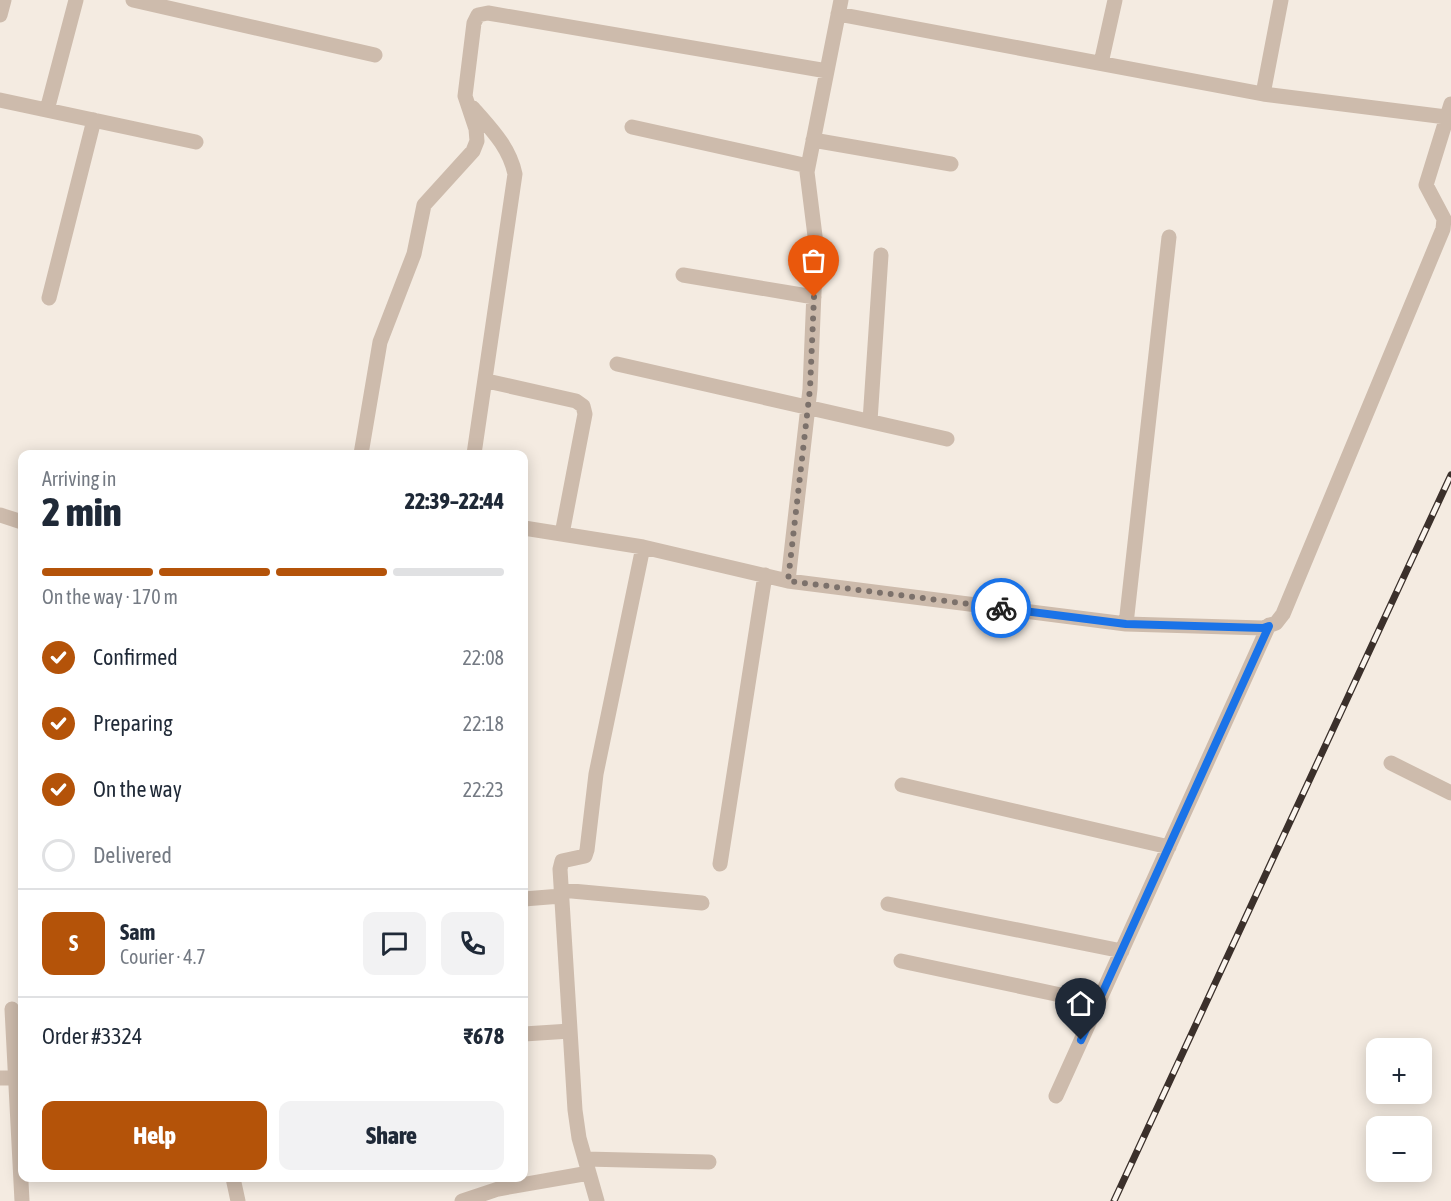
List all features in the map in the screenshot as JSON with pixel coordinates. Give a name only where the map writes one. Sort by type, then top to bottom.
[{"type":"street","points":[[0,15],[4,0]]},
{"type":"street","points":[[47,110],[76,0]]},
{"type":"street","points":[[133,0],[375,55]]},
{"type":"street","points":[[1101,63],[1115,0]]},
{"type":"street","points":[[1263,94],[1281,0]]},
{"type":"street","points":[[528,529],[643,547],[788,581],[1126,624],[1263,628],[1276,623],[1283,614],[1443,229],[1444,219],[1426,185],[1449,111],[1263,94],[1101,63],[840,7],[808,166],[807,181],[816,244],[814,297],[808,407],[788,581]]},
{"type":"street","points":[[362,450],[380,342],[414,254],[424,205],[473,151],[477,141],[467,101],[466,84],[474,23],[478,15],[488,13],[827,71]]},
{"type":"street","points":[[0,99],[196,142]]},
{"type":"street","points":[[467,101],[505,146],[514,174],[487,381],[475,450]]},
{"type":"street","points":[[49,298],[94,120]]},
{"type":"street","points":[[632,127],[808,166]]},
{"type":"street","points":[[813,140],[951,164]]},
{"type":"street","points":[[1126,624],[1169,237]]},
{"type":"street","points":[[870,421],[881,255]]},
{"type":"street","points":[[683,275],[814,297]]},
{"type":"street","points":[[617,364],[947,439]]},
{"type":"street","points":[[487,381],[576,401],[583,406],[585,414],[562,534]]},
{"type":"street","points":[[0,515],[18,521]]},
{"type":"street","points":[[597,1201],[575,1110],[560,869],[562,861],[585,856],[588,850],[596,774],[643,547]]},
{"type":"street","points":[[720,864],[765,575]]},
{"type":"street","points":[[1056,1096],[1269,626]]},
{"type":"street","points":[[1391,764],[1451,793]]},
{"type":"street","points":[[902,785],[1169,847]]},
{"type":"street","points":[[528,898],[561,893],[702,903]]},
{"type":"street","points":[[888,904],[1122,951]]},
{"type":"street","points":[[901,961],[1098,1003]]},
{"type":"street","points":[[12,1009],[8,1078],[18,1166]]},
{"type":"street","points":[[528,1034],[570,1031]]},
{"type":"street","points":[[528,1181],[587,1166],[709,1162]]},
{"type":"street","points":[[20,1182],[22,1201]]},
{"type":"street","points":[[234,1182],[238,1201]]},
{"type":"street","points":[[462,1201],[525,1182]]},
{"type":"railway","points":[[1114,1201],[1451,475]]},
{"type":"way so far","points":[[814,297],[810,389],[788,581],[1001,608]]},
{"type":"route","points":[[1001,608],[1126,624],[1263,628],[1269,626],[1081,1040]]}]
